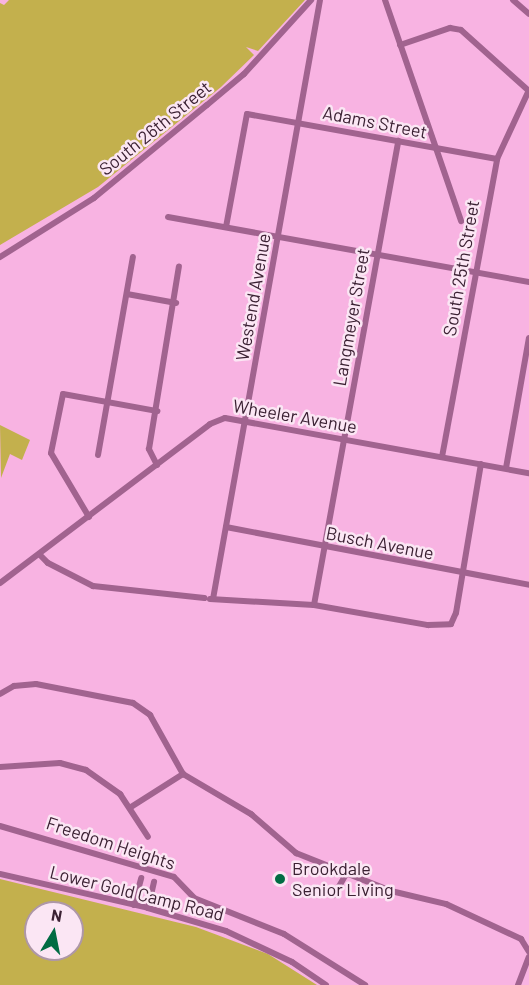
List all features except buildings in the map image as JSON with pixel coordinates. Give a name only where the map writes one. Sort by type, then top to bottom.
[{"type":"street","name":"South 26th Street","points":[[0,257],[94,198],[207,105],[244,74],[311,0]]},
{"type":"street","name":"Westend Avenue","points":[[209,599],[226,527],[246,421],[320,0]]},
{"type":"street","points":[[385,0],[461,221]]},
{"type":"street","points":[[513,0],[529,14]]},
{"type":"street","points":[[400,45],[456,29],[529,91]]},
{"type":"street","name":"South 25th Street","points":[[442,457],[496,159],[529,91]]},
{"type":"street","name":"Adams Street","points":[[226,227],[247,114],[496,159]]},
{"type":"street","name":"Langmeyer Street","points":[[314,605],[398,141]]},
{"type":"street","points":[[168,217],[529,282]]},
{"type":"street","points":[[98,455],[133,258]]},
{"type":"street","points":[[157,465],[149,449],[175,303],[179,266]]},
{"type":"street","points":[[127,294],[175,303]]},
{"type":"street","points":[[506,468],[529,338]]},
{"type":"street","points":[[89,517],[51,453],[63,394],[156,411]]},
{"type":"street","name":"Wheeler Avenue","points":[[0,583],[218,419],[246,421],[529,473]]},
{"type":"street","points":[[40,555],[48,563],[93,586],[209,599],[314,605],[428,625],[451,624],[456,613],[481,464]]},
{"type":"street","name":"Busch Avenue","points":[[226,527],[325,548],[529,585]]},
{"type":"street","points":[[0,694],[14,686],[36,684],[133,703],[150,715],[183,774],[251,814],[296,853],[391,891],[446,904],[521,939],[529,952]]},
{"type":"street","points":[[0,767],[44,763],[75,766],[97,776],[131,807],[148,837]]},
{"type":"street","points":[[131,807],[183,774]]},
{"type":"street","name":"Freedom Heights","points":[[0,826],[174,877],[195,898],[284,934],[364,985]]},
{"type":"street","name":"Lower Gold Camp Road","points":[[0,874],[148,908],[255,942],[326,985]]},
{"type":"street","points":[[334,895],[346,874]]},
{"type":"street","points":[[134,905],[140,881],[153,885],[148,908]]},
{"type":"street","points":[[518,985],[529,957]]},
{"type":"shaded area","points":[[9,0],[305,0],[258,51],[246,47],[254,55],[221,87],[98,187],[0,245],[0,3],[4,5]]},
{"type":"shaded area","points":[[0,425],[30,440],[22,460],[10,454],[1,478]]},
{"type":"shaded area","points":[[0,879],[196,927],[268,954],[317,985],[0,985]]},
{"type":"place","name":"Brookdale Senior Living","points":[[280,879]]}]
